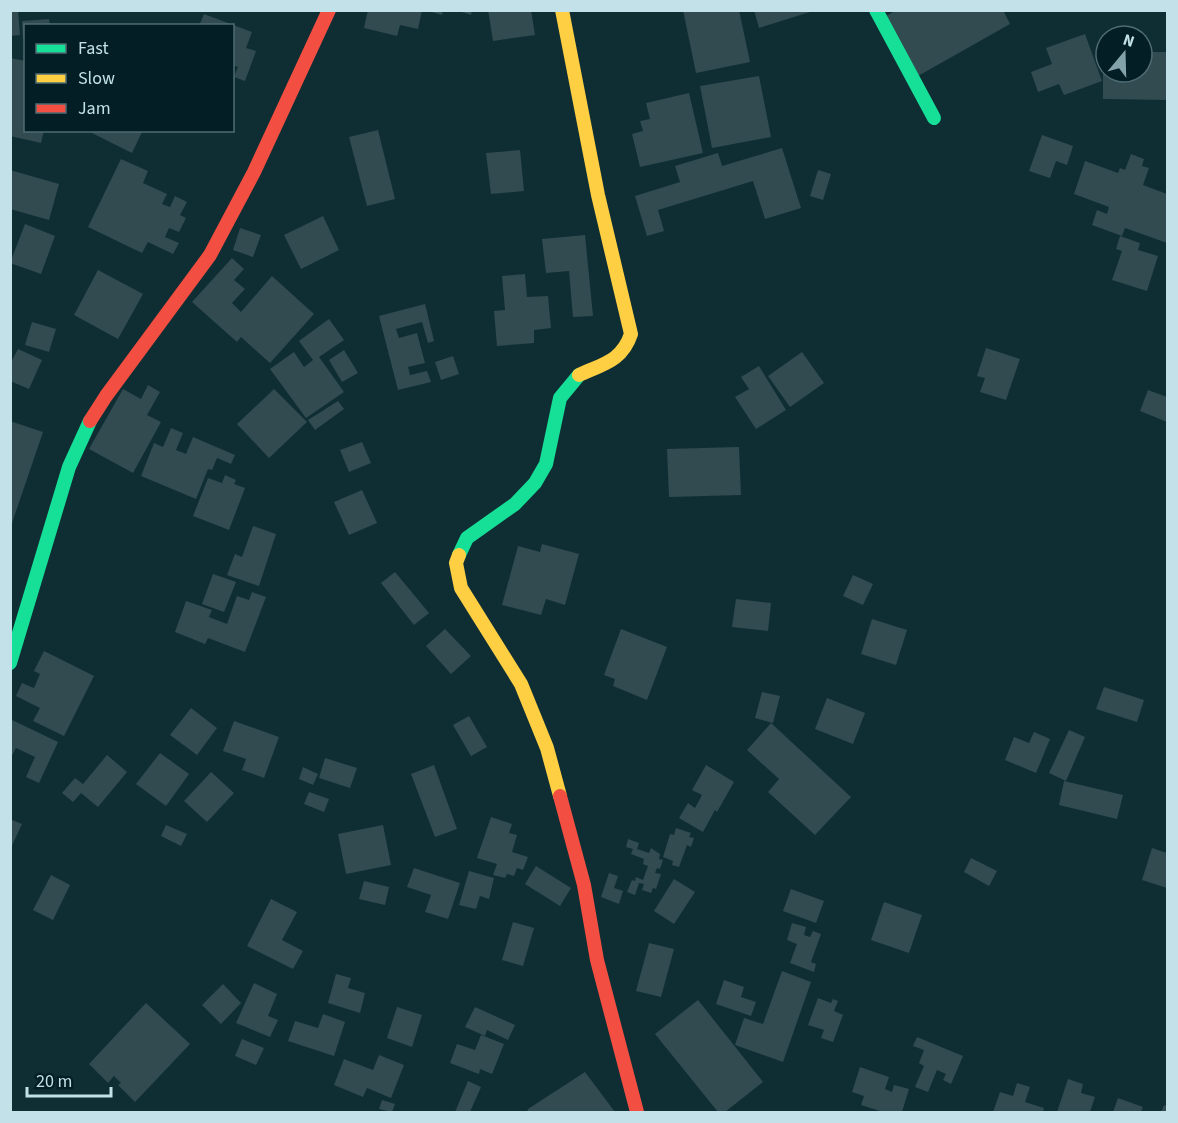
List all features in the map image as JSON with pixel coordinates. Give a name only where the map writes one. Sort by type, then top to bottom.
[{"type":"street","points":[[10,663],[69,467],[85,430],[106,396],[210,255],[254,172],[329,10]]},
{"type":"street","points":[[562,10],[598,195],[631,334],[627,346],[618,357],[576,377],[560,398],[546,464],[535,483],[515,504],[468,538],[456,563],[461,588],[521,684],[547,748],[584,885],[597,960],[637,1113]]},
{"type":"street","points":[[876,10],[934,118]]},
{"type":"building","points":[[10,10],[18,10],[20,35],[10,36]]},
{"type":"building","points":[[368,10],[422,10],[418,29],[400,25],[397,36],[364,28]]},
{"type":"building","points":[[425,10],[443,10],[442,15]]},
{"type":"building","points":[[456,10],[472,10],[471,15]]},
{"type":"building","points":[[488,10],[531,10],[535,35],[493,41]]},
{"type":"building","points":[[683,10],[739,10],[750,62],[696,73]]},
{"type":"building","points":[[754,10],[813,10],[813,11],[759,28]]},
{"type":"building","points":[[897,10],[1003,10],[1010,24],[918,76],[884,17]]},
{"type":"building","points":[[204,14],[231,24],[200,24]]},
{"type":"building","points":[[49,19],[50,24],[24,24],[23,38],[22,21]]},
{"type":"building","points":[[234,25],[252,32],[246,48],[256,51],[245,81],[234,77],[238,67],[234,66]]},
{"type":"building","points":[[1085,34],[1094,59],[1094,84],[1064,95],[1059,84],[1038,92],[1031,72],[1052,64],[1046,48]]},
{"type":"building","points":[[1154,52],[1167,52],[1167,100],[1103,99],[1103,84],[1154,84]]},
{"type":"building","points":[[10,58],[24,61],[24,132],[44,132],[41,143],[10,136]]},
{"type":"building","points":[[759,76],[771,137],[712,148],[700,86]]},
{"type":"building","points":[[689,93],[703,153],[640,167],[632,134],[643,131],[640,121],[650,119],[646,103]]},
{"type":"building","points":[[378,130],[395,199],[367,206],[349,137]]},
{"type":"building","points":[[90,132],[142,132],[132,153]]},
{"type":"building","points":[[1042,135],[1073,146],[1067,165],[1056,161],[1050,178],[1029,171]]},
{"type":"building","points":[[782,148],[801,208],[765,219],[753,181],[658,210],[664,231],[647,236],[635,196],[680,182],[675,166],[718,153],[722,166]]},
{"type":"building","points":[[520,150],[524,191],[491,194],[486,153]]},
{"type":"building","points":[[1131,154],[1144,159],[1142,166],[1149,168],[1143,185],[1167,194],[1167,243],[1125,228],[1122,236],[1092,225],[1097,210],[1107,214],[1109,207],[1074,194],[1085,161],[1118,173],[1120,168],[1125,170]]},
{"type":"building","points":[[121,159],[148,171],[143,183],[167,194],[162,204],[170,207],[175,196],[187,202],[180,215],[186,218],[179,232],[169,228],[165,237],[179,243],[173,254],[148,242],[142,253],[88,227]]},
{"type":"building","points":[[10,170],[59,184],[49,220],[10,209]]},
{"type":"building","points":[[818,170],[831,174],[823,200],[810,196]]},
{"type":"building","points":[[323,216],[339,250],[301,269],[284,235]]},
{"type":"building","points":[[25,224],[55,236],[41,274],[10,263]]},
{"type":"building","points":[[240,228],[261,235],[253,257],[233,250]]},
{"type":"building","points":[[585,235],[593,316],[573,317],[569,271],[546,273],[542,239]]},
{"type":"building","points":[[1120,236],[1140,243],[1138,250],[1158,256],[1147,291],[1112,280],[1122,251],[1116,249]]},
{"type":"building","points":[[232,258],[244,269],[234,280],[245,289],[232,303],[241,312],[272,276],[314,314],[270,363],[241,337],[237,342],[192,302]]},
{"type":"building","points":[[98,270],[143,294],[118,339],[74,315]]},
{"type":"building","points":[[525,274],[527,297],[548,296],[551,328],[534,330],[534,343],[497,346],[494,311],[505,310],[502,276]]},
{"type":"building","points":[[425,304],[434,341],[428,343],[422,322],[396,329],[399,338],[417,333],[425,363],[408,367],[410,375],[427,371],[431,382],[398,390],[379,316]]},
{"type":"building","points":[[329,319],[344,340],[319,357],[344,392],[306,418],[270,369],[294,352],[304,367],[313,360],[299,341]]},
{"type":"building","points":[[32,322],[56,329],[49,352],[25,345]]},
{"type":"building","points":[[986,348],[1020,359],[1006,400],[980,392],[985,378],[977,376]]},
{"type":"building","points":[[18,349],[42,360],[29,389],[10,381],[10,364]]},
{"type":"building","points":[[344,350],[358,373],[342,382],[329,360]]},
{"type":"building","points":[[802,352],[824,383],[790,407],[768,376]]},
{"type":"building","points":[[453,356],[459,374],[441,380],[435,362]]},
{"type":"building","points":[[759,366],[786,410],[756,429],[735,397],[749,389],[741,377]]},
{"type":"building","points":[[148,385],[160,392],[147,415],[161,422],[133,473],[89,449],[123,389],[141,399]]},
{"type":"building","points":[[274,389],[307,422],[269,458],[237,424]]},
{"type":"building","points":[[1148,390],[1167,397],[1167,422],[1140,411]]},
{"type":"building","points":[[338,401],[344,409],[315,430],[308,420]]},
{"type":"building","points":[[10,421],[43,432],[11,526],[10,526]]},
{"type":"building","points":[[171,428],[183,433],[176,450],[186,454],[193,437],[235,455],[231,464],[217,458],[212,470],[208,469],[196,499],[141,476],[154,443],[163,447]]},
{"type":"building","points":[[362,442],[371,463],[349,472],[340,450]]},
{"type":"building","points":[[739,447],[741,495],[669,497],[667,449]]},
{"type":"building","points":[[225,475],[236,480],[234,484],[245,488],[229,530],[193,516],[208,478],[222,483]]},
{"type":"building","points":[[362,490],[377,523],[349,535],[334,502]]},
{"type":"building","points":[[253,526],[276,534],[259,586],[227,575],[235,554],[242,557]]},
{"type":"building","points":[[542,544],[579,554],[565,605],[546,599],[541,615],[502,605],[518,546],[540,552]]},
{"type":"building","points":[[395,572],[429,613],[414,625],[381,583]]},
{"type":"building","points":[[213,574],[236,582],[224,612],[202,604]]},
{"type":"building","points":[[853,575],[873,584],[863,605],[843,596]]},
{"type":"building","points":[[252,592],[266,597],[245,652],[208,638],[205,644],[175,632],[186,601],[212,610],[209,617],[227,624],[237,596],[249,600]]},
{"type":"building","points":[[736,599],[771,603],[768,631],[732,627]]},
{"type":"building","points":[[872,619],[907,630],[896,665],[861,654]]},
{"type":"building","points":[[445,629],[471,656],[451,674],[426,646]]},
{"type":"building","points":[[621,629],[667,647],[647,700],[613,686],[615,679],[604,675]]},
{"type":"building","points":[[44,651],[94,676],[64,736],[33,721],[40,708],[16,696],[22,683],[34,688],[40,674],[34,671]]},
{"type":"building","points":[[1104,687],[1144,700],[1137,722],[1096,709]]},
{"type":"building","points":[[762,692],[780,696],[773,723],[755,718]]},
{"type":"building","points":[[827,698],[865,713],[853,744],[815,729]]},
{"type":"building","points":[[191,708],[217,728],[197,755],[170,735]]},
{"type":"building","points":[[469,716],[487,747],[471,756],[453,725]]},
{"type":"building","points":[[10,719],[58,742],[39,783],[26,777],[35,757],[16,748],[10,759]]},
{"type":"building","points":[[234,721],[279,737],[264,778],[242,770],[246,759],[223,751]]},
{"type":"building","points":[[771,723],[851,797],[815,835],[768,792],[779,779],[747,750]]},
{"type":"building","points":[[1069,730],[1085,737],[1066,781],[1049,773]]},
{"type":"building","points":[[1034,732],[1050,739],[1036,773],[1005,760],[1014,737],[1029,743]]},
{"type":"building","points":[[160,753],[189,774],[166,806],[136,784]]},
{"type":"building","points":[[107,755],[127,772],[98,807],[81,793],[73,802],[62,793],[75,778],[83,784]]},
{"type":"building","points":[[325,758],[357,768],[350,788],[319,778]]},
{"type":"building","points":[[434,765],[457,829],[435,837],[411,774]]},
{"type":"building","points":[[706,765],[734,782],[703,832],[679,818],[688,803],[695,808],[702,795],[692,790]]},
{"type":"building","points":[[303,767],[318,774],[313,785],[299,779]]},
{"type":"building","points":[[211,772],[234,793],[207,822],[184,801]]},
{"type":"building","points":[[1064,781],[1123,795],[1117,819],[1059,805]]},
{"type":"building","points":[[309,792],[329,799],[324,812],[304,804]]},
{"type":"building","points":[[491,817],[512,824],[509,833],[517,835],[512,852],[528,857],[523,870],[517,868],[514,876],[507,874],[505,878],[493,875],[497,864],[477,858]]},
{"type":"building","points":[[10,819],[22,824],[10,850]]},
{"type":"building","points":[[166,825],[187,834],[181,846],[161,836]]},
{"type":"building","points":[[383,825],[391,865],[346,874],[338,834]]},
{"type":"building","points":[[676,828],[691,833],[689,837],[694,838],[691,847],[687,845],[679,867],[672,865],[673,861],[663,857],[670,834],[674,835]]},
{"type":"building","points":[[628,839],[639,843],[637,849],[649,853],[651,848],[660,854],[659,859],[663,860],[660,869],[657,868],[655,873],[661,874],[656,889],[653,888],[651,893],[642,890],[644,884],[639,883],[635,895],[627,892],[632,880],[635,881],[636,877],[643,880],[648,866],[643,864],[644,859],[631,854],[633,849],[626,847]]},
{"type":"building","points":[[1152,848],[1167,853],[1167,888],[1142,880]]},
{"type":"building","points":[[971,858],[997,871],[989,886],[964,872]]},
{"type":"building","points":[[536,866],[571,888],[560,906],[525,884]]},
{"type":"building","points":[[414,868],[460,883],[448,919],[425,912],[431,895],[407,887]]},
{"type":"building","points":[[469,871],[494,878],[489,899],[480,896],[476,909],[459,905]]},
{"type":"building","points":[[609,873],[618,876],[614,888],[623,891],[619,904],[601,897]]},
{"type":"building","points":[[51,875],[70,885],[53,920],[33,910]]},
{"type":"building","points":[[674,879],[695,892],[674,924],[654,911]]},
{"type":"building","points":[[364,881],[389,887],[385,905],[359,899]]},
{"type":"building","points":[[791,889],[824,901],[816,923],[783,911]]},
{"type":"building","points":[[271,899],[297,912],[282,940],[303,951],[293,969],[247,946]]},
{"type":"building","points":[[884,902],[922,915],[909,953],[871,940]]},
{"type":"building","points":[[513,922],[534,928],[523,966],[502,960]]},
{"type":"building","points":[[792,923],[806,927],[804,935],[810,937],[813,931],[821,934],[811,962],[816,964],[814,972],[790,963],[797,944],[787,940]]},
{"type":"building","points":[[649,943],[674,949],[661,997],[636,991]]},
{"type":"building","points":[[782,971],[811,982],[783,1062],[735,1045],[744,1018],[763,1024]]},
{"type":"building","points":[[336,974],[351,978],[348,988],[365,993],[360,1013],[328,1003]]},
{"type":"building","points":[[724,980],[744,987],[741,997],[756,1002],[751,1016],[716,1004]]},
{"type":"building","points":[[254,983],[277,994],[268,1016],[278,1020],[270,1037],[236,1023]]},
{"type":"building","points":[[223,984],[241,1003],[221,1024],[202,1005]]},
{"type":"building","points":[[818,998],[831,1003],[833,999],[838,1001],[834,1011],[843,1015],[833,1042],[821,1038],[824,1030],[808,1025]]},
{"type":"building","points":[[698,1000],[763,1082],[725,1112],[718,1112],[655,1034]]},
{"type":"building","points":[[146,1003],[190,1044],[135,1102],[118,1085],[121,1083],[114,1076],[108,1083],[89,1064]]},
{"type":"building","points":[[397,1007],[422,1015],[412,1047],[387,1038]]},
{"type":"building","points":[[475,1007],[515,1025],[508,1040],[487,1030],[485,1036],[465,1027]]},
{"type":"building","points":[[323,1014],[345,1022],[334,1056],[288,1041],[295,1021],[318,1028]]},
{"type":"building","points":[[481,1035],[504,1044],[492,1074],[480,1069],[479,1074],[450,1063],[457,1044],[475,1050]]},
{"type":"building","points":[[917,1037],[963,1056],[951,1084],[943,1080],[946,1074],[937,1070],[928,1092],[915,1087],[924,1066],[919,1063],[924,1050],[913,1046]]},
{"type":"building","points":[[242,1039],[264,1048],[256,1065],[235,1056]]},
{"type":"building","points":[[379,1055],[404,1065],[391,1098],[367,1088],[363,1097],[334,1085],[344,1059],[373,1070]]},
{"type":"building","points":[[860,1067],[889,1077],[885,1089],[892,1092],[894,1085],[909,1089],[902,1112],[883,1112],[861,1105],[864,1096],[852,1092]]},
{"type":"building","points":[[585,1072],[615,1112],[527,1112],[528,1109]]},
{"type":"building","points":[[1068,1079],[1083,1084],[1081,1093],[1095,1097],[1090,1112],[1057,1112]]},
{"type":"building","points":[[468,1081],[481,1087],[470,1112],[455,1112]]},
{"type":"building","points":[[1017,1083],[1030,1087],[1025,1102],[1044,1108],[1043,1112],[993,1112],[1000,1092],[1013,1096]]},
{"type":"building","points":[[1118,1098],[1143,1107],[1141,1112],[1113,1112]]},
{"type":"building","points":[[382,1100],[395,1104],[392,1112],[379,1109]]},
{"type":"building","points":[[1164,1105],[1167,1106],[1167,1112],[1161,1112]]},
{"type":"traffic: fast","points":[[876,10],[934,118]]},
{"type":"traffic: fast","points":[[459,555],[467,538],[515,504],[535,483],[546,464],[560,398],[579,375]]},
{"type":"traffic: fast","points":[[10,663],[69,467],[90,421]]},
{"type":"traffic: slow","points":[[562,10],[598,195],[631,334],[617,356],[579,375]]},
{"type":"traffic: slow","points":[[459,555],[456,563],[461,588],[521,684],[547,748],[560,796]]},
{"type":"traffic: jam","points":[[90,421],[210,255],[254,172],[329,10]]},
{"type":"traffic: jam","points":[[560,796],[584,885],[597,960],[637,1112]]}]
